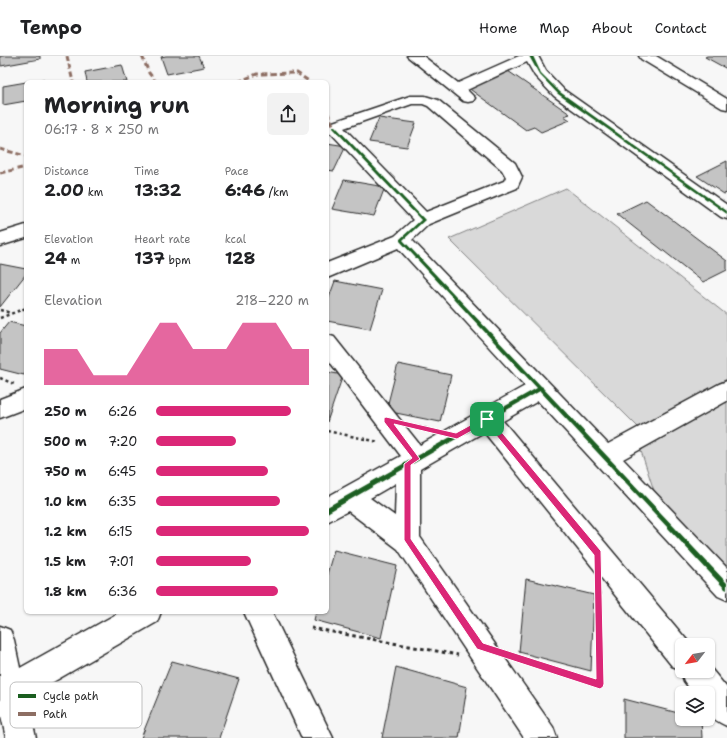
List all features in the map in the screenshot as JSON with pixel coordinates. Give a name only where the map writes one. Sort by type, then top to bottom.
[{"type":"street","points":[[414,56],[443,80],[458,89],[468,99]]},
{"type":"street","points":[[458,89],[531,56],[540,73],[559,93],[727,213]]},
{"type":"street","points":[[646,56],[727,105]]},
{"type":"street","points":[[329,270],[401,240],[423,220],[511,184],[514,177],[509,167],[433,103],[425,100],[410,100],[331,128],[423,220]]},
{"type":"street","points":[[0,240],[24,232]]},
{"type":"street","points":[[401,240],[727,587]]},
{"type":"street","points":[[329,346],[386,420],[411,457],[407,540]]},
{"type":"street","points":[[329,509],[411,457],[457,436],[540,388]]},
{"type":"street","points":[[606,458],[727,390]]},
{"type":"street","points":[[0,409],[24,399]]},
{"type":"street","points":[[487,419],[675,648]]},
{"type":"street","points":[[349,497],[407,540],[542,738]]},
{"type":"street","points":[[24,682],[143,614]]},
{"type":"street","points":[[259,614],[318,738]]},
{"type":"street","points":[[0,640],[5,693],[10,707]]},
{"type":"street","points":[[700,678],[727,711]]},
{"type":"street","points":[[17,728],[21,738]]},
{"type":"path","points":[[0,318],[24,309]]},
{"type":"path","points":[[0,310],[12,313]]},
{"type":"path","points":[[386,420],[457,436]]},
{"type":"path","points":[[329,432],[411,457]]},
{"type":"path","points":[[311,628],[485,654],[600,684],[598,554]]},
{"type":"shaded area","points":[[566,188],[727,315],[727,379],[638,427],[449,239]]},
{"type":"shaded area","points":[[727,394],[727,589],[657,500],[641,451],[647,445],[694,420],[687,415]]},
{"type":"building","points":[[0,56],[40,56],[40,59],[1,66]]},
{"type":"building","points":[[199,56],[204,67],[167,74],[161,57]]},
{"type":"building","points":[[727,56],[727,69],[705,57]]},
{"type":"building","points":[[122,65],[126,80],[87,80],[85,72]]},
{"type":"building","points":[[508,71],[570,114],[564,116],[570,120],[541,132],[534,127],[526,130],[467,87]]},
{"type":"building","points":[[24,82],[24,101],[3,105],[3,86]]},
{"type":"building","points":[[379,118],[416,123],[407,147],[369,142]]},
{"type":"building","points":[[329,143],[346,146],[334,171],[329,170]]},
{"type":"building","points":[[727,161],[727,193],[724,194],[697,176]]},
{"type":"building","points":[[344,180],[385,187],[374,216],[332,209]]},
{"type":"building","points":[[646,200],[727,261],[727,270],[703,282],[617,214]]},
{"type":"building","points":[[0,264],[24,269],[24,277],[0,307]]},
{"type":"building","points":[[335,281],[382,290],[370,329],[329,321],[329,298]]},
{"type":"building","points":[[9,322],[24,326],[24,375],[0,369],[0,333]]},
{"type":"building","points":[[398,364],[451,375],[440,422],[386,411]]},
{"type":"building","points":[[329,372],[343,375],[329,416]]},
{"type":"building","points":[[334,550],[397,566],[381,638],[314,620],[316,614],[329,614],[329,567]]},
{"type":"building","points":[[526,579],[594,595],[591,671],[519,652]]},
{"type":"building","points":[[172,661],[239,679],[219,738],[141,738]]},
{"type":"building","points":[[396,667],[467,687],[459,738],[382,738]]},
{"type":"building","points":[[624,699],[675,712],[675,726],[701,726],[702,738],[624,738]]},
{"type":"marked path","points":[[67,56],[73,80]]},
{"type":"marked path","points":[[142,56],[149,73],[154,80]]},
{"type":"marked path","points":[[243,80],[257,74],[297,73],[307,80]]},
{"type":"marked path","points":[[329,116],[334,127]]},
{"type":"marked path","points":[[0,149],[24,155]]},
{"type":"marked path","points":[[0,173],[24,167]]},
{"type":"cycle path","points":[[531,56],[540,73],[559,93],[727,213]]},
{"type":"cycle path","points":[[334,127],[423,220],[401,240],[727,587]]},
{"type":"cycle path","points":[[329,509],[541,388]]},
{"type":"route","points":[[487,419],[598,554],[600,684],[480,646],[407,540],[408,464],[417,459],[386,420],[457,436],[487,419]]}]
